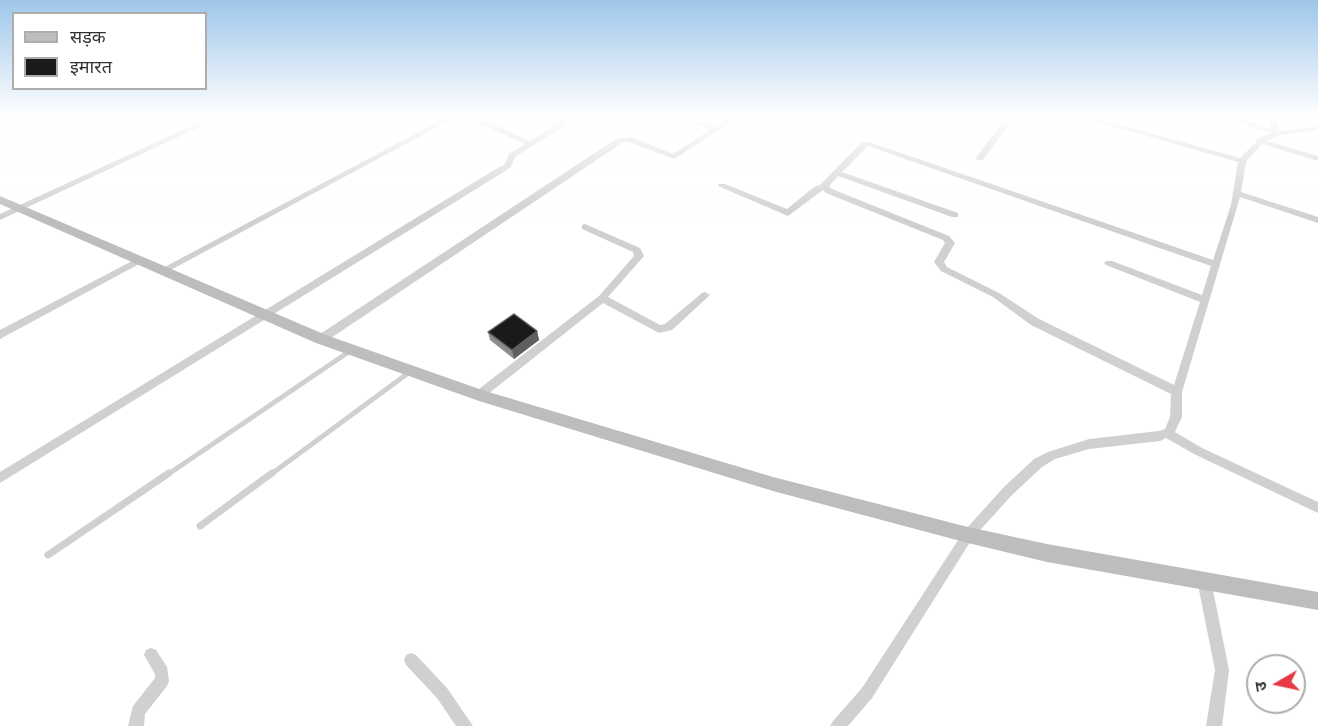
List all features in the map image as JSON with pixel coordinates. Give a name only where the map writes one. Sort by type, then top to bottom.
[{"type":"main road","points":[[0,200],[321,339],[479,395],[773,484],[968,535],[1047,553],[1318,602]]},
{"type":"street","points":[[0,217],[142,151]]},
{"type":"street","points":[[164,270],[388,151]]},
{"type":"street","points":[[0,478],[499,171],[508,165],[512,156],[519,151]]},
{"type":"street","points":[[321,339],[604,151]]},
{"type":"street","points":[[658,151],[674,157],[683,151]]},
{"type":"street","points":[[722,186],[792,213],[817,189],[824,187],[859,151]]},
{"type":"street","points":[[889,151],[1215,264]]},
{"type":"street","points":[[980,158],[985,151]]},
{"type":"street","points":[[1206,151],[1242,161]]},
{"type":"street","points":[[1167,433],[1176,417],[1177,392],[1215,264],[1224,244],[1237,193],[1242,161],[1250,151]]},
{"type":"street","points":[[1291,151],[1318,159]]},
{"type":"street","points":[[838,173],[955,215]]},
{"type":"street","points":[[824,187],[946,238],[950,243],[939,262],[944,268],[996,295],[1035,322],[1177,392]]},
{"type":"street","points":[[1237,193],[1318,220]]},
{"type":"street","points":[[479,395],[603,298],[640,253],[585,227]]},
{"type":"street","points":[[0,335],[138,261]]},
{"type":"street","points":[[1109,263],[1205,300]]},
{"type":"street","points":[[603,298],[658,329],[668,327],[705,295]]},
{"type":"street","points":[[838,726],[867,693],[968,535],[1008,491],[1038,463],[1052,455],[1089,444],[1167,433],[1198,451],[1318,508]]},
{"type":"street","points":[[1204,580],[1222,670],[1214,726]]},
{"type":"street","points":[[136,726],[138,711],[162,681],[162,672],[151,655]]},
{"type":"street","points":[[411,660],[442,693],[465,726]]},
{"type":"lane","points":[[48,555],[351,351]]},
{"type":"lane","points":[[200,526],[411,371]]},
{"type":"building","points":[[514,314],[537,331],[512,350],[488,332]]}]
